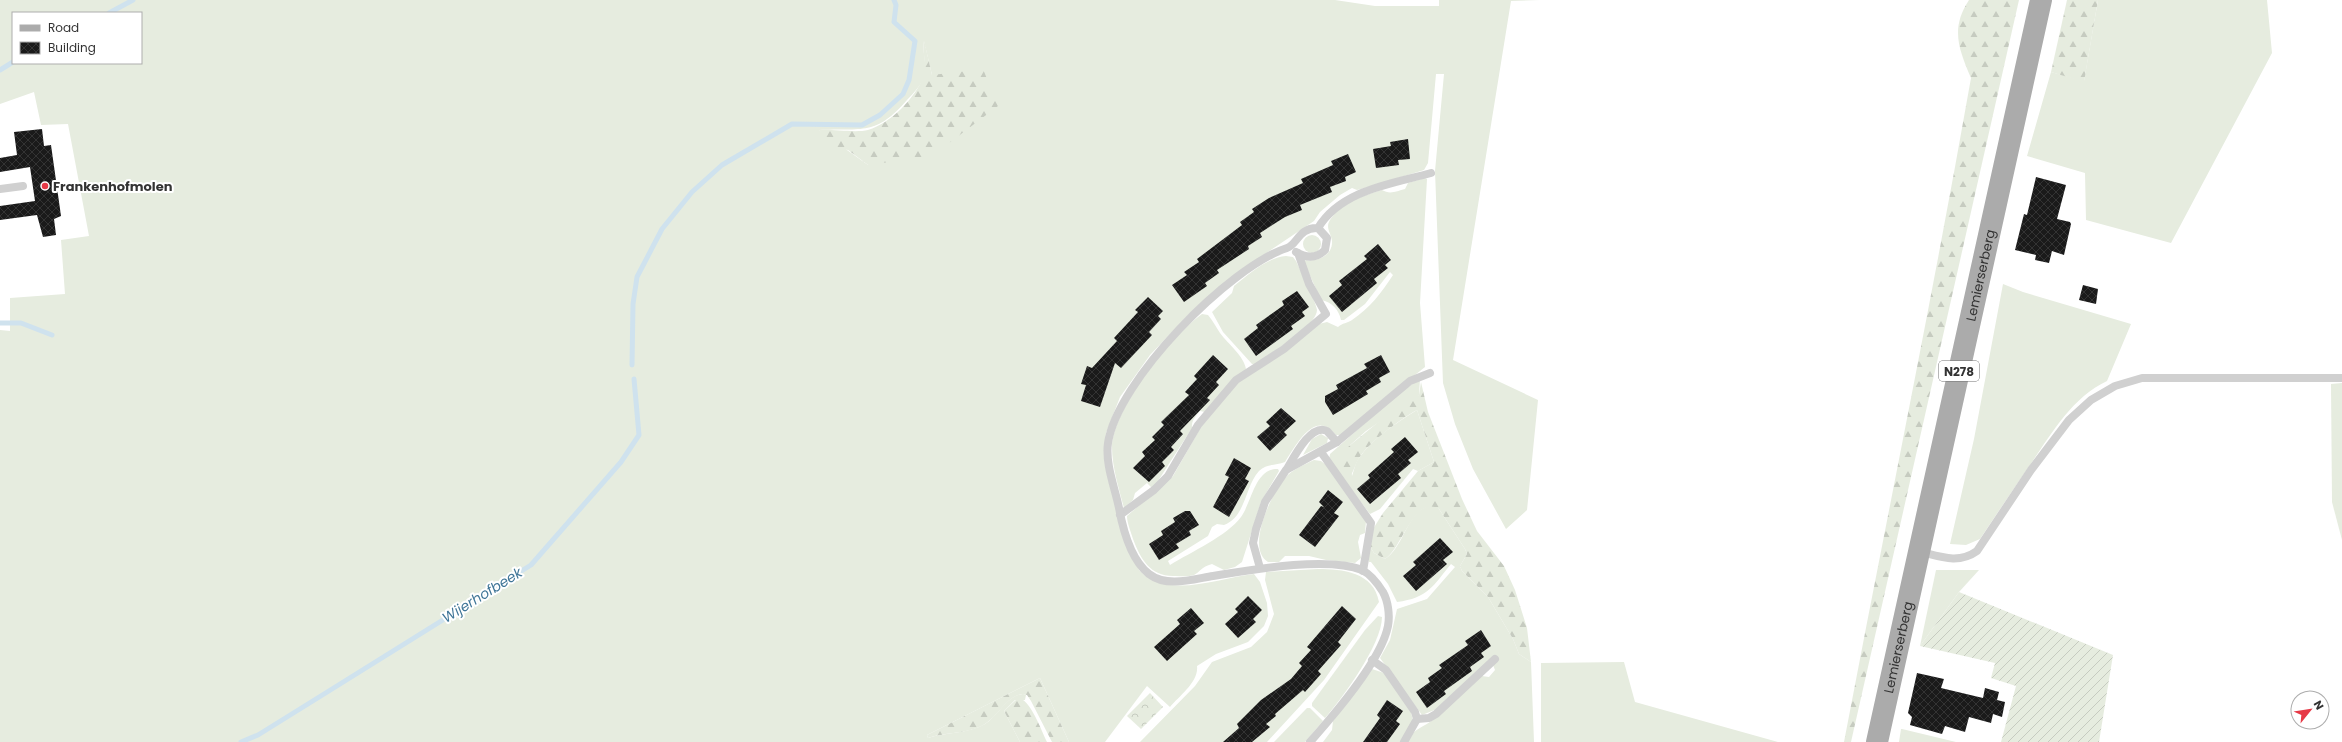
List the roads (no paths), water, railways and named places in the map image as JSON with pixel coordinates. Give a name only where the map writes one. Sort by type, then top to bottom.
[{"type":"main road","name":"Lemierserberg","points":[[1877,742],[2041,0]]},
{"type":"lane","points":[[1318,228],[1327,214],[1352,196],[1431,173]]},
{"type":"lane","points":[[0,189],[23,186]]},
{"type":"lane","points":[[1290,248],[1309,257],[1318,256],[1325,250],[1327,238],[1318,228],[1312,228],[1302,234],[1290,248],[1277,251],[1241,274],[1188,320],[1144,370],[1127,395],[1117,414],[1108,444],[1108,457],[1120,515],[1137,561],[1151,576],[1159,579],[1182,581],[1260,568],[1318,565],[1347,566],[1362,571],[1370,576],[1383,592],[1389,612],[1389,625],[1385,635],[1372,660],[1310,742]]},
{"type":"lane","points":[[1120,515],[1154,490],[1168,476],[1198,424],[1236,380],[1284,349],[1326,314],[1309,284],[1298,253]]},
{"type":"lane","points":[[1286,470],[1337,442],[1410,381],[1430,373]]},
{"type":"lane","points":[[1918,551],[1954,559],[1968,556],[1977,551],[2055,435],[2091,400],[2115,386],[2142,378],[2342,378]]},
{"type":"lane","points":[[1260,568],[1256,560],[1253,543],[1265,502],[1308,436],[1317,430],[1327,431],[1337,442]]},
{"type":"lane","points":[[1321,452],[1371,523],[1362,571]]},
{"type":"lane","points":[[1417,719],[1429,718],[1436,714],[1495,659]]},
{"type":"lane","points":[[1372,660],[1386,670],[1411,706],[1417,719]]},
{"type":"lane","points":[[1404,742],[1417,719]]},
{"type":"waterway","points":[[111,12],[133,0]]},
{"type":"waterway","name":"Wijerhofbeek","points":[[632,365],[633,304],[637,277],[662,229],[692,192],[722,165],[792,124],[862,125],[880,115],[903,94],[909,80],[915,41],[894,22],[896,5],[894,0]]},
{"type":"waterway","points":[[0,70],[12,63]]},
{"type":"waterway","points":[[0,323],[21,323],[52,335]]},
{"type":"waterway","name":"Wijerhofbeek","points":[[241,742],[258,735],[531,565],[621,462],[639,435],[634,379]]},
{"type":"place","name":"Frankenhofmolen","points":[[45,186]]}]
